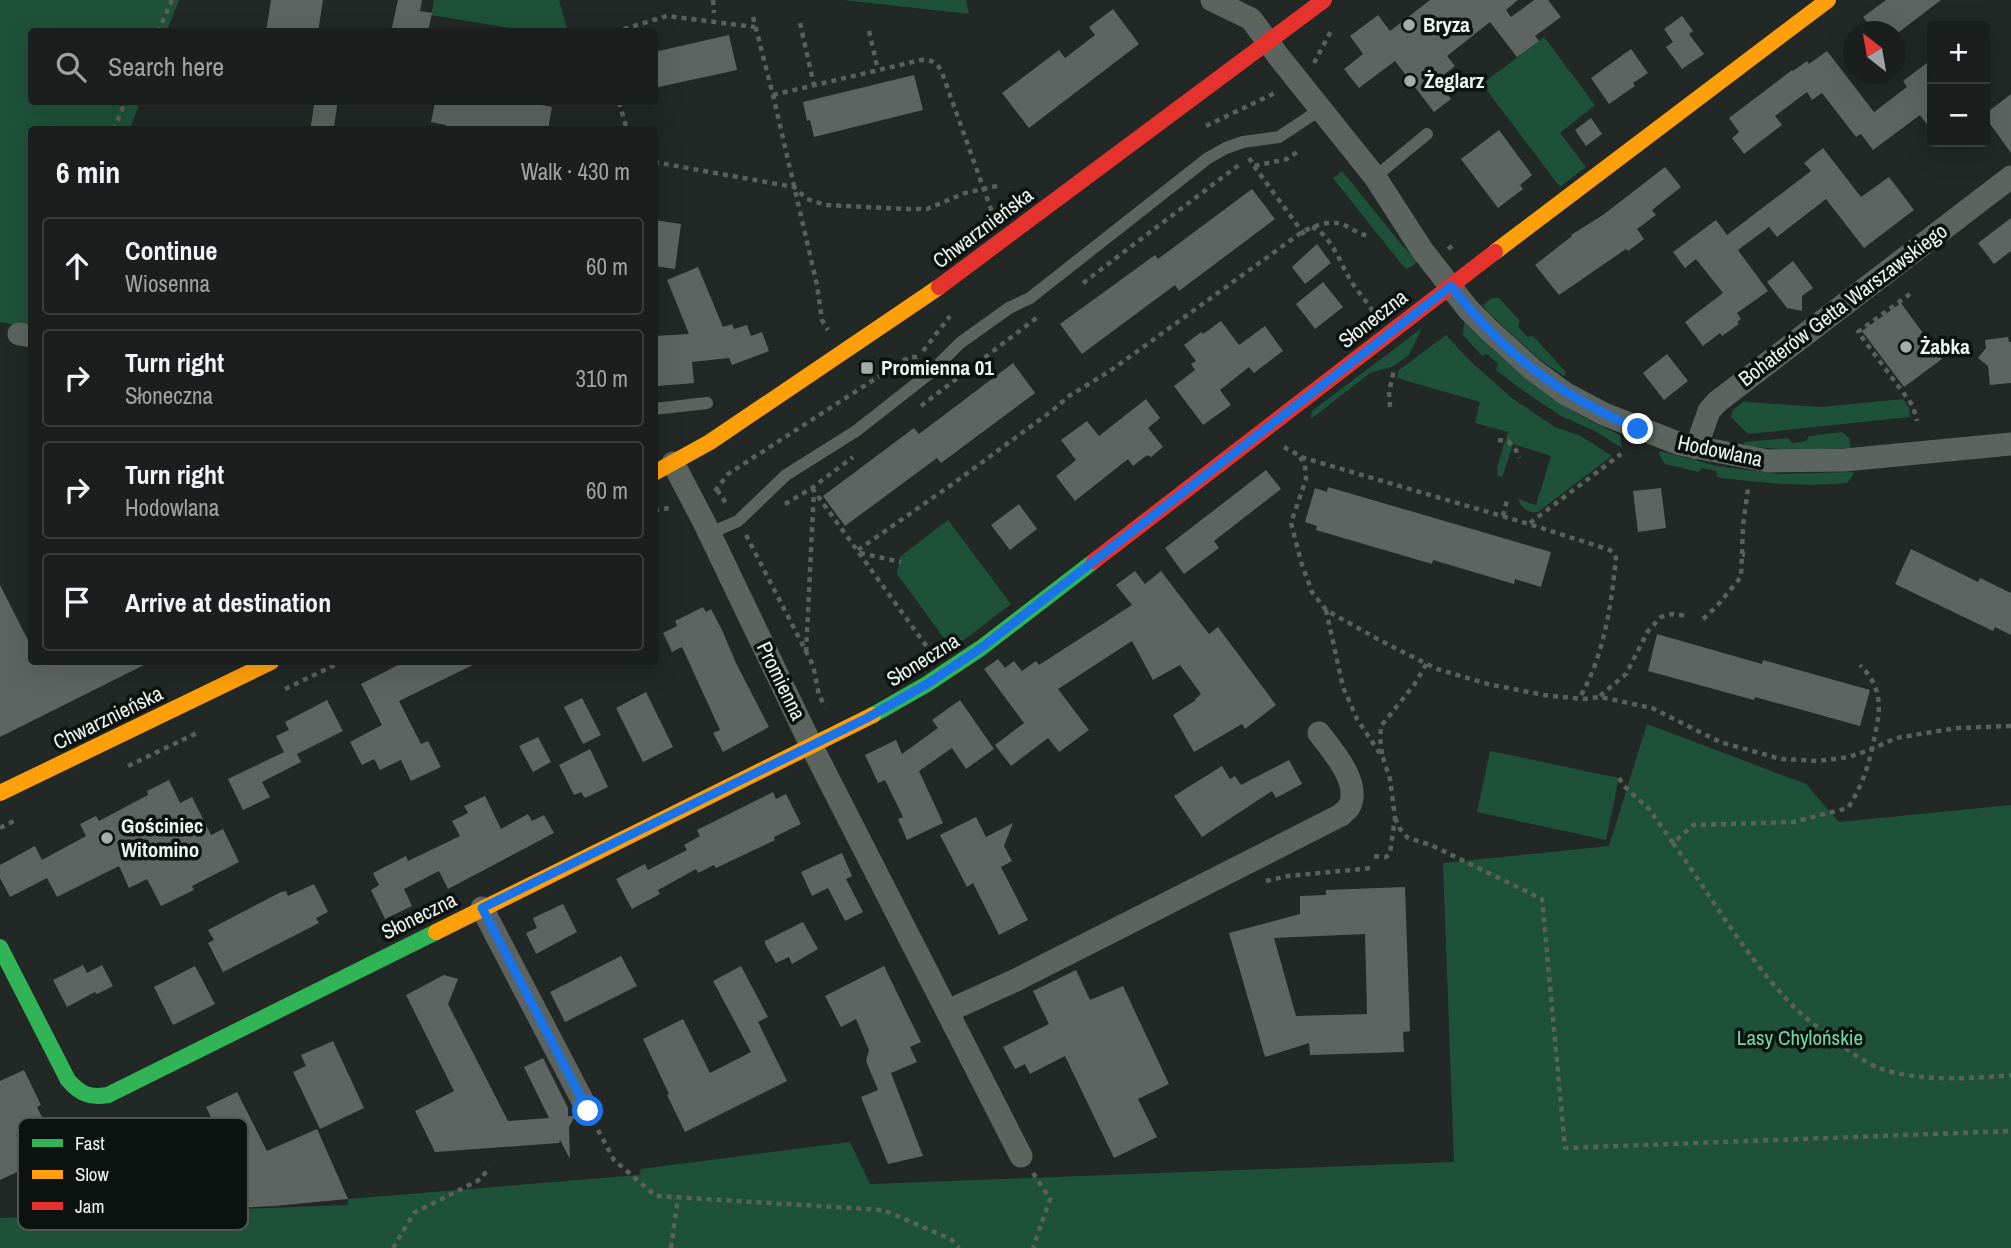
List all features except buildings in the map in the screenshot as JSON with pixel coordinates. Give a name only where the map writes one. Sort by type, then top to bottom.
[{"type":"street","name":"Hodowlana","points":[[1212,0],[1251,19],[1375,177],[1422,250],[1468,309],[1506,347],[1566,394],[1638,429],[1696,448],[1768,461],[1860,459],[2011,444]]},
{"type":"street","name":"Chwarznieńska","points":[[659,470],[720,435],[931,293],[1324,0]]},
{"type":"street","name":"Słoneczna","points":[[0,947],[68,1080],[77,1091],[87,1097],[108,1095],[867,718],[945,672],[997,636],[1387,334],[1828,0]]},
{"type":"street","points":[[323,126],[326,105]]},
{"type":"street","name":"Bohaterów Getta Warszawskiego","points":[[1696,448],[1709,411],[1717,402],[2011,177]]},
{"type":"street","name":"Promienna","points":[[659,470],[695,502],[811,745],[1021,1156]]},
{"type":"street","name":"Chwarznieńska","points":[[0,793],[265,665]]},
{"type":"street","points":[[947,1011],[1016,980],[1341,815],[1349,807],[1351,785],[1346,770],[1319,733]]},
{"type":"street","points":[[482,908],[588,1111]]},
{"type":"lane","points":[[710,533],[738,521],[786,475],[856,431],[930,373],[960,343],[1009,308],[1030,298],[1208,158],[1243,142],[1279,137],[1321,110]]},
{"type":"lane","points":[[1375,177],[1427,134]]},
{"type":"lane","points":[[658,409],[707,403]]},
{"type":"path","points":[[160,28],[172,0]]},
{"type":"path","points":[[713,0],[714,13]]},
{"type":"path","points":[[627,28],[667,16],[755,27]]},
{"type":"path","points":[[753,17],[817,285],[822,320],[828,331]]},
{"type":"path","points":[[800,23],[814,85]]},
{"type":"path","points":[[1314,63],[1335,23]]},
{"type":"path","points":[[869,32],[878,70]]},
{"type":"path","points":[[773,94],[921,60],[932,60],[941,70],[994,216]]},
{"type":"path","points":[[116,126],[124,105]]},
{"type":"path","points":[[620,105],[626,126]]},
{"type":"path","points":[[1254,166],[1287,159],[1300,150]]},
{"type":"path","points":[[1078,286],[1249,157],[1304,234]]},
{"type":"path","points":[[658,163],[794,187],[807,198],[826,205],[927,209],[965,193],[997,186]]},
{"type":"path","points":[[859,552],[1069,396],[1110,370],[1311,227],[1337,223],[1360,235],[1370,236]]},
{"type":"path","points":[[1311,227],[1320,231],[1339,257],[1348,277],[1387,334]]},
{"type":"path","points":[[1910,294],[1858,332],[1913,406],[1917,421]]},
{"type":"path","points":[[915,411],[1045,311]]},
{"type":"path","points":[[658,510],[695,502],[717,490],[728,474],[824,410],[909,357],[919,357]]},
{"type":"path","points":[[1390,407],[1389,392],[1394,370]]},
{"type":"path","points":[[1498,440],[1508,441],[1519,458]]},
{"type":"path","points":[[1283,445],[1300,457],[1610,550],[1615,555],[1609,617],[1591,676],[1580,699]]},
{"type":"path","points":[[806,653],[812,488],[858,453]]},
{"type":"path","points":[[1529,524],[1621,454]]},
{"type":"path","points":[[1300,457],[1305,465],[1306,479],[1291,523],[1312,592],[1326,610],[1437,669],[1488,684],[1544,695],[1580,699],[1600,697],[1652,708],[1720,742],[1781,759],[1818,761],[1849,757],[1896,738],[1957,728],[2011,726]]},
{"type":"path","points":[[1703,619],[1741,577],[1743,525],[1748,489]]},
{"type":"path","points":[[814,490],[945,672]]},
{"type":"path","points":[[1503,516],[1507,500]]},
{"type":"path","points":[[743,528],[813,664],[819,695],[838,732]]},
{"type":"path","points":[[859,552],[901,562]]},
{"type":"path","points":[[1326,610],[1343,687],[1357,719],[1383,758]]},
{"type":"path","points":[[1600,697],[1626,674],[1648,631],[1661,617],[1672,614],[1689,616]]},
{"type":"path","points":[[1371,856],[1386,857],[1390,853],[1395,818],[1390,779],[1383,758],[1381,726],[1414,685],[1427,663]]},
{"type":"path","points":[[1673,843],[1693,825],[1793,822],[1848,808],[1867,769],[1879,715],[1879,694],[1873,681],[1860,665]]},
{"type":"path","points":[[1619,778],[1649,809],[1762,969],[1797,1010],[1843,1047],[1879,1068],[1915,1076],[1954,1079],[2011,1074]]},
{"type":"path","points":[[1395,818],[1408,838],[1431,845],[1542,899],[1565,1148],[2011,1131]]},
{"type":"path","points":[[1258,883],[1287,876],[1373,867]]},
{"type":"path","points":[[588,1111],[614,1160],[656,1196],[883,1210],[951,1239],[959,1248]]},
{"type":"path","points":[[1021,1156],[1050,1199],[1034,1248]]},
{"type":"path","points":[[393,1248],[414,1213],[481,1180],[489,1167]]},
{"type":"path","points":[[671,1248],[678,1198]]},
{"type":"green space","points":[[0,0],[179,0],[168,28],[28,28],[28,105],[139,105],[131,126],[28,126],[28,327],[0,322]]},
{"type":"green space","points":[[434,0],[559,0],[567,28],[511,28],[431,15]]},
{"type":"green space","points":[[843,0],[966,0],[969,14]]},
{"type":"green space","points":[[1544,37],[1595,105],[1560,133],[1586,167],[1560,187],[1482,84]]},
{"type":"green space","points":[[1342,171],[1418,262],[1407,269],[1403,266],[1333,178]]},
{"type":"green space","points":[[1492,298],[1499,298],[1520,321],[1518,326],[1527,337],[1533,336],[1566,372],[1564,376],[1539,359],[1487,311],[1483,305]]},
{"type":"green space","points":[[1464,322],[1546,393],[1576,413],[1620,435],[1622,448],[1593,430],[1561,416],[1496,370],[1498,364],[1487,354],[1482,356],[1463,335]]},
{"type":"green space","points":[[1422,328],[1409,355],[1394,366],[1370,373],[1311,419],[1312,411]]},
{"type":"green space","points":[[1446,335],[1470,361],[1512,398],[1555,427],[1581,436],[1612,456],[1538,512],[1526,510],[1518,499],[1536,505],[1551,456],[1513,444],[1503,475],[1498,476],[1497,468],[1508,432],[1475,423],[1480,402],[1397,378],[1398,371]]},
{"type":"green space","points":[[1903,399],[1909,408],[1910,417],[1748,434],[1731,417],[1733,410],[1744,401],[1821,407]]},
{"type":"green space","points":[[1842,432],[1850,439],[1850,448],[1791,450],[1745,446],[1744,442],[1788,438],[1792,443],[1806,441],[1809,436]]},
{"type":"green space","points":[[1660,451],[1717,466],[1778,474],[1853,472],[1853,475],[1847,483],[1815,485],[1722,478],[1717,477],[1716,471],[1702,468],[1698,472],[1665,464]]},
{"type":"green space","points":[[948,520],[1011,604],[952,649],[897,574],[901,556]]},
{"type":"green space","name":"Lasy Chylońskie","points":[[1647,724],[1806,784],[1839,822],[2011,805],[2011,1248],[0,1248],[0,1218],[18,1217],[18,1230],[248,1230],[248,1209],[348,1205],[348,1199],[639,1175],[641,1169],[850,1142],[870,1184],[1454,1162],[1443,863],[1609,846]]},
{"type":"green space","points":[[1490,751],[1619,778],[1606,840],[1477,812]]},
{"type":"traffic: fast","points":[[873,715],[927,684],[981,648],[1094,561]]},
{"type":"traffic: fast","points":[[0,947],[68,1080],[86,1094],[102,1096],[436,932]]},
{"type":"traffic: slow","points":[[1495,252],[1828,0]]},
{"type":"traffic: slow","points":[[658,471],[710,442],[939,287]]},
{"type":"traffic: slow","points":[[0,793],[265,665]]},
{"type":"traffic: slow","points":[[436,932],[873,715]]},
{"type":"traffic: jam","points":[[939,287],[1324,0]]},
{"type":"traffic: jam","points":[[1094,561],[1495,252]]},
{"type":"place","name":"Bryza","points":[[1409,25]]},
{"type":"place","name":"Żeglarz","points":[[1410,81]]},
{"type":"place","name":"Żabka","points":[[1906,347]]},
{"type":"place","name":"Promienna 01","points":[[867,368]]},
{"type":"place","name":"Gościniec Witomino","points":[[107,838]]},
{"type":"route","points":[[588,1111],[482,908],[867,718],[927,684],[981,648],[1451,286],[1468,309],[1532,369],[1566,394],[1638,429]]}]
